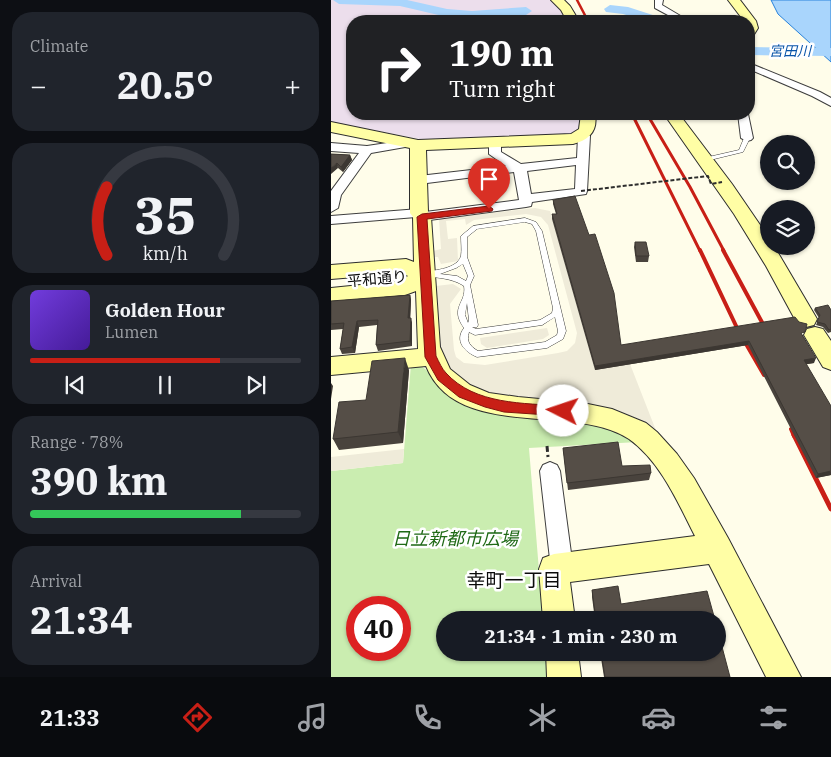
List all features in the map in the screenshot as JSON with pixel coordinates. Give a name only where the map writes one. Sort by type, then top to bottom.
[{"type":"street","points":[[557,0],[567,8],[570,15]]},
{"type":"street","points":[[659,0],[658,6],[672,15]]},
{"type":"street","points":[[734,0],[745,15]]},
{"type":"street","points":[[755,69],[816,94],[831,103]]},
{"type":"street","points":[[527,199],[581,191],[581,161],[584,136],[589,126],[588,120]]},
{"type":"street","points":[[676,120],[706,158],[722,182],[821,341]]},
{"type":"street","points":[[744,120],[747,138]]},
{"type":"street","points":[[331,127],[413,145]]},
{"type":"street","points":[[331,147],[367,150],[413,145],[573,140],[584,136]]},
{"type":"street","points":[[331,220],[420,215],[522,205],[526,203],[527,199],[520,169],[495,154],[495,143]]},
{"type":"street","points":[[413,145],[419,180],[431,357],[442,376],[463,393],[485,402],[504,406],[581,412],[603,416],[622,422],[653,444],[683,485],[718,548],[784,677]]},
{"type":"street","points":[[331,208],[335,195],[367,150]]},
{"type":"street","points":[[419,180],[581,161]]},
{"type":"street","points":[[331,272],[406,266],[424,275]]},
{"type":"street","points":[[331,295],[405,288],[424,275]]},
{"type":"street","name":"平和通り","points":[[331,283],[424,275]]},
{"type":"street","points":[[331,366],[431,357]]},
{"type":"street","points":[[550,471],[562,568]]},
{"type":"street","points":[[558,611],[553,569],[718,548]]},
{"type":"lane","points":[[706,158],[741,151],[747,138]]},
{"type":"lane","points":[[470,325],[464,333],[464,342],[467,348],[477,354],[547,345],[560,337],[562,330],[557,307],[539,231],[530,221],[480,226],[469,229],[464,236],[465,257],[471,276],[462,305],[463,323],[475,326],[487,331],[542,322],[550,320],[555,314],[557,307]]},
{"type":"lane","points":[[424,275],[447,269],[461,262],[465,257]]},
{"type":"lane","points":[[424,275],[457,278],[468,289]]},
{"type":"path","points":[[581,191],[708,176],[711,184],[722,182]]},
{"type":"shaded area","points":[[331,0],[552,0],[559,6],[564,15],[346,15],[346,120],[583,120],[584,123],[579,133],[569,136],[425,140],[331,122]]},
{"type":"shaded area","points":[[535,208],[550,211],[595,370],[630,364],[657,433],[616,409],[492,396],[463,385],[452,375],[436,349],[434,292],[436,286],[453,284],[461,289],[450,304],[454,350],[456,357],[464,363],[485,365],[558,353],[567,351],[575,343],[577,333],[548,225],[541,217],[526,214],[474,220],[466,225],[465,219],[446,221],[448,239],[457,238],[458,261],[441,264],[438,257],[433,257],[433,251],[441,249],[439,219]]},
{"type":"shaded area","points":[[547,328],[549,335],[543,339],[487,348],[481,344],[480,338]]},
{"type":"shaded area","points":[[404,449],[403,463],[331,471],[331,457]]},
{"type":"green space","name":"日立新都市広場","points":[[411,364],[416,364],[426,369],[445,390],[597,423],[638,442],[529,448],[542,611],[436,611],[436,661],[547,661],[549,677],[331,677],[331,471],[403,463]]},
{"type":"water","points":[[771,0],[831,0],[831,62],[778,14]]},
{"type":"building","points":[[331,154],[350,155],[341,167],[337,163],[331,168]]},
{"type":"building","points":[[575,196],[589,235],[595,234],[614,293],[621,345],[795,317],[799,322],[807,324],[805,332],[801,333],[816,358],[804,360],[831,406],[831,471],[818,474],[749,341],[595,366],[552,214],[557,214],[553,200]]},
{"type":"building","points":[[635,242],[646,242],[649,256],[636,256]]},
{"type":"building","points":[[410,295],[408,318],[411,318],[410,341],[376,345],[378,320],[357,321],[352,347],[340,349],[344,323],[331,324],[331,301]]},
{"type":"building","points":[[828,305],[831,310],[831,329],[829,330],[825,324],[817,322],[820,315],[815,308]]},
{"type":"building","points":[[405,358],[398,432],[333,439],[339,402],[366,400],[372,361]]},
{"type":"building","points":[[618,442],[622,466],[650,465],[651,473],[567,483],[563,448]]},
{"type":"building","points":[[618,586],[621,604],[707,591],[713,611],[595,611],[592,590]]},
{"type":"building","points":[[602,661],[726,661],[730,677],[605,677]]},
{"type":"waterway","name":"宮田川","points":[[339,0],[400,2],[447,13],[472,15],[526,11]]},
{"type":"waterway","name":"宮田川","points":[[610,9],[624,10],[639,15]]},
{"type":"waterway","name":"宮田川","points":[[755,51],[831,52]]},
{"type":"railway","points":[[577,0],[585,15]]},
{"type":"railway","points":[[635,120],[700,251]]},
{"type":"railway","points":[[651,120],[690,187],[724,251]]},
{"type":"railway","points":[[700,250],[738,330],[764,375]]},
{"type":"railway","points":[[723,250],[764,326]]},
{"type":"railway","points":[[791,429],[794,436]]},
{"type":"railway","points":[[794,435],[831,509]]},
{"type":"district","name":"幸町一丁目","points":[[514,580]]},
{"type":"route","points":[[489,209],[422,217],[425,296],[431,357],[442,376],[452,386],[485,402],[528,409],[563,411]]}]
